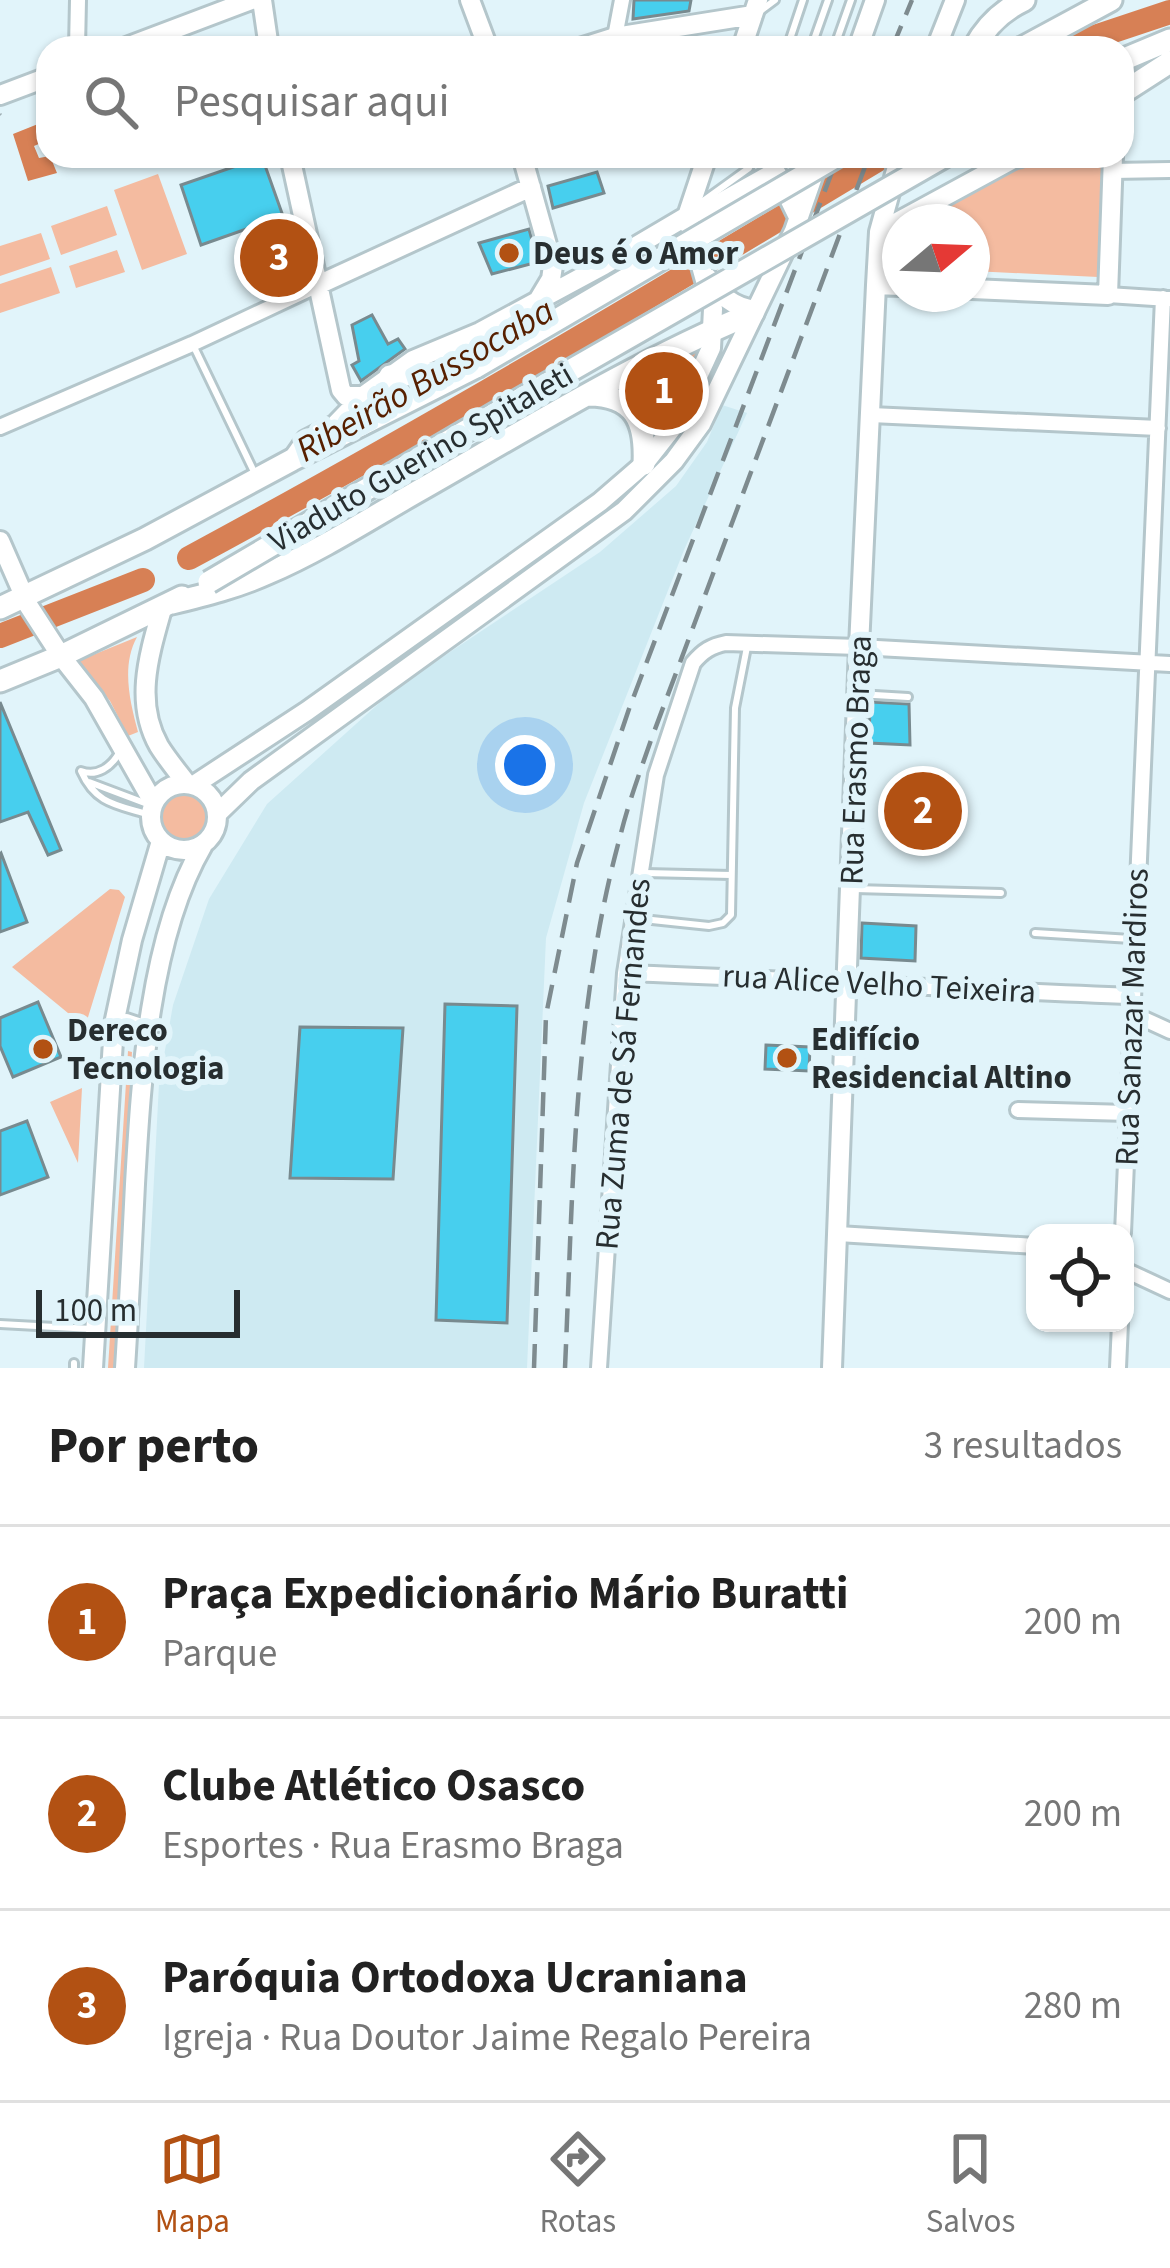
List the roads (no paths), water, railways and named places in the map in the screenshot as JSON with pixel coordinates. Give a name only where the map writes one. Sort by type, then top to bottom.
[{"type":"main road","points":[[156,36],[251,0]]},
{"type":"main road","points":[[262,0],[267,36]]},
{"type":"main road","points":[[470,0],[484,36]]},
{"type":"main road","points":[[862,36],[874,0]]},
{"type":"main road","points":[[941,36],[955,0]]},
{"type":"main road","points":[[1044,36],[1112,0]]},
{"type":"main road","points":[[982,36],[1010,2]]},
{"type":"main road","points":[[619,36],[756,7]]},
{"type":"main road","points":[[746,36],[756,7]]},
{"type":"main road","points":[[1134,54],[1170,40]]},
{"type":"main road","points":[[1134,85],[1170,62]]},
{"type":"main road","points":[[0,95],[36,81]]},
{"type":"main road","points":[[293,168],[341,390],[346,396],[363,396]]},
{"type":"main road","points":[[525,168],[553,266],[538,301]]},
{"type":"main road","points":[[152,808],[164,790],[191,785],[307,711],[582,515],[644,464],[677,422],[711,348],[713,309],[687,216],[703,168]]},
{"type":"main road","points":[[292,460],[306,440],[335,425],[363,396],[413,360],[480,332],[687,216],[707,210],[775,168]]},
{"type":"main road","points":[[781,168],[799,211]]},
{"type":"main road","points":[[218,813],[250,781],[624,511],[674,461],[701,424],[815,168]]},
{"type":"main road","points":[[0,608],[26,602],[471,369],[816,168]]},
{"type":"main road","name":"Rua Erasmo Braga","points":[[832,1368],[876,285],[879,232],[897,168]]},
{"type":"main road","name":"Viaduto Guerino Spitaleti","points":[[167,606],[924,168]]},
{"type":"main road","points":[[879,232],[996,168]]},
{"type":"main road","points":[[990,290],[1108,295],[1109,168]]},
{"type":"main road","points":[[318,285],[531,187]]},
{"type":"main road","points":[[553,266],[564,273],[585,275]]},
{"type":"main road","points":[[703,268],[730,303],[754,312]]},
{"type":"main road","points":[[876,285],[882,285]]},
{"type":"main road","points":[[0,681],[167,606],[285,565],[588,395],[754,312]]},
{"type":"main road","points":[[390,376],[471,369]]},
{"type":"main road","points":[[588,395],[609,395],[634,412],[643,433],[644,464]]},
{"type":"main road","points":[[0,542],[26,602],[123,744],[152,808],[153,829],[160,841],[186,851],[203,845]]},
{"type":"main road","points":[[125,1368],[146,1041],[165,945],[187,875],[215,831],[218,813],[210,796],[191,785],[159,746],[144,707],[152,643],[167,606]]},
{"type":"main road","points":[[81,1366],[96,1329],[114,1024],[160,841]]},
{"type":"street","points":[[77,36],[78,0]]},
{"type":"street","points":[[614,36],[622,0]]},
{"type":"street","points":[[1134,165],[1170,170]]},
{"type":"street","points":[[0,428],[318,285]]},
{"type":"street","points":[[1108,295],[1166,299]]},
{"type":"street","name":"Rua Sanazar Mardiros","points":[[1123,1224],[1166,299]]},
{"type":"street","points":[[871,415],[1158,428]]},
{"type":"street","points":[[748,644],[1170,664]]},
{"type":"street","name":"Rua Zuma de Sá Fernandes","points":[[599,1368],[625,973],[656,775],[693,663],[710,646],[748,644]]},
{"type":"street","name":"rua Alice Velho Teixeira","points":[[625,973],[1133,996]]},
{"type":"street","points":[[1132,1014],[1170,1031]]},
{"type":"street","points":[[114,1024],[138,1025],[146,1041]]},
{"type":"street","points":[[1018,1110],[1127,1113]]},
{"type":"street","points":[[838,1234],[1026,1245]]},
{"type":"street","points":[[1134,1274],[1170,1291]]},
{"type":"street","points":[[1118,1368],[1120,1332]]},
{"type":"lane","points":[[756,7],[775,0]]},
{"type":"lane","points":[[792,36],[803,0]]},
{"type":"lane","points":[[815,36],[828,0]]},
{"type":"lane","points":[[838,36],[851,0]]},
{"type":"lane","points":[[687,216],[706,196],[749,168]]},
{"type":"lane","points":[[192,344],[257,479]]},
{"type":"lane","points":[[632,918],[710,926],[723,923],[730,915],[735,708],[748,644]]},
{"type":"lane","points":[[858,694],[908,697]]},
{"type":"lane","points":[[123,744],[104,770],[81,771],[86,781],[152,808]]},
{"type":"lane","points":[[639,873],[731,875]]},
{"type":"lane","points":[[852,888],[1001,893]]},
{"type":"lane","points":[[1036,934],[1135,939]]},
{"type":"lane","points":[[0,1324],[96,1329]]},
{"type":"waterway","name":"Ribeirão Bussocaba","points":[[1098,36],[1170,12]]},
{"type":"waterway","name":"Ribeirão Bussocaba","points":[[189,558],[539,361],[864,168]]},
{"type":"waterway","name":"Ribeirão Bussocaba","points":[[0,636],[143,580]]},
{"type":"railway","points":[[897,36],[912,0]]},
{"type":"railway","points":[[534,1368],[546,1015],[577,863],[629,709],[833,168]]},
{"type":"railway","points":[[565,1368],[584,1034],[604,902],[620,837],[651,740],[865,168]]},
{"type":"place","name":"Deus é o Amor","points":[[509,253]]},
{"type":"place","name":"Paróquia Ortodoxa Ucraniana","points":[[279,258]]},
{"type":"place","name":"Praça Expedicionário Mário Buratti","points":[[664,391]]},
{"type":"place","name":"Clube Atlético Osasco","points":[[923,811]]},
{"type":"place","name":"Dereco Tecnologia","points":[[43,1049]]},
{"type":"place","name":"Edifício Residencial Altino","points":[[787,1058]]}]
